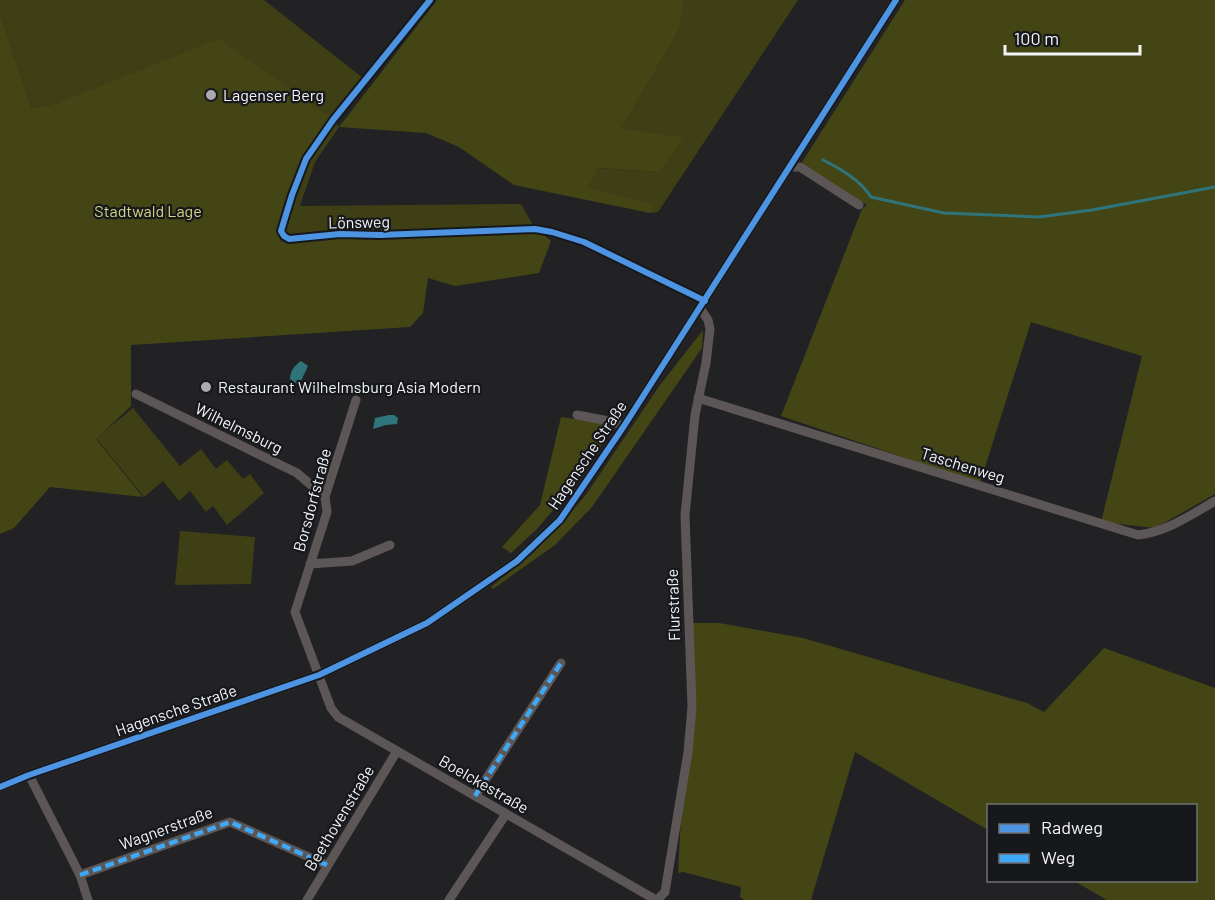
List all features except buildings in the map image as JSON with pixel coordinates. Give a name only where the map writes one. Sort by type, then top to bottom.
[{"type":"street","name":"Lönsweg","points":[[430,0],[333,120],[306,159],[281,231],[284,236],[289,238],[340,234],[380,235],[535,229],[584,242],[702,304]]},
{"type":"street","name":"Hagensche Straße","points":[[0,786],[320,675],[427,623],[517,561],[560,520],[624,426],[897,0]]},
{"type":"street","points":[[790,167],[800,167],[859,205]]},
{"type":"street","name":"Flurstraße","points":[[656,900],[665,892],[688,752],[692,707],[685,515],[698,398],[706,363],[710,329],[702,304]]},
{"type":"street","name":"Wilhelmsburg","points":[[136,394],[297,472],[325,497]]},
{"type":"street","name":"Taschenweg","points":[[698,398],[1138,535],[1149,534],[1179,521],[1215,501]]},
{"type":"street","name":"Borsdorfstraße","points":[[320,675],[295,612],[327,512],[325,497],[356,400]]},
{"type":"street","points":[[577,415],[624,426]]},
{"type":"street","points":[[310,564],[352,561],[390,545]]},
{"type":"street","points":[[475,796],[561,663]]},
{"type":"street","name":"Boelckestraße","points":[[320,675],[333,713],[656,900]]},
{"type":"street","name":"Beethovenstraße","points":[[307,900],[397,751]]},
{"type":"street","points":[[29,775],[80,875],[88,900]]},
{"type":"street","points":[[448,900],[506,814]]},
{"type":"street","name":"Wagnerstraße","points":[[80,875],[230,822],[327,865]]},
{"type":"shaded area","points":[[0,0],[264,0],[363,78],[332,119],[58,103],[32,108],[0,15]]},
{"type":"shaded area","points":[[685,0],[798,0],[658,212],[650,213],[655,205],[589,187],[596,168],[660,172],[683,137],[620,130],[679,30]]},
{"type":"shaded area","points":[[332,119],[339,127],[315,162],[300,206],[521,204],[534,227],[278,242],[302,156]]},
{"type":"shaded area","points":[[133,408],[180,466],[201,449],[216,469],[227,460],[243,479],[250,474],[264,493],[227,525],[213,506],[206,512],[190,491],[179,501],[163,481],[144,497],[96,438]]},
{"type":"shaded area","points":[[180,531],[255,537],[251,584],[175,585]]},
{"type":"green space","points":[[437,0],[685,0],[679,30],[621,129],[684,137],[660,172],[597,168],[589,187],[656,205],[650,213],[514,185],[459,147],[426,133],[339,127]]},
{"type":"green space","points":[[905,0],[1215,0],[1215,494],[1155,528],[1101,522],[1142,356],[1031,322],[980,483],[781,416],[862,209],[867,205],[799,167]]},
{"type":"green space","name":"Stadtwald Lage","points":[[0,15],[32,108],[58,103],[219,39],[332,119],[302,157],[279,242],[534,227],[551,241],[539,273],[455,286],[428,278],[423,313],[410,327],[131,345],[131,406],[96,439],[143,497],[50,487],[14,528],[0,534]]},
{"type":"green space","points":[[703,330],[702,348],[592,507],[555,545],[493,589],[491,587],[531,555],[556,530],[585,496],[660,385]]},
{"type":"green space","points":[[561,417],[615,425],[575,484],[537,529],[511,553],[502,547],[540,505]]},
{"type":"green space","points":[[692,623],[719,623],[803,638],[1027,703],[1044,712],[1104,648],[1215,688],[1215,900],[1107,900],[1076,882],[1197,882],[1197,804],[987,804],[987,829],[855,752],[811,900],[744,900],[740,897],[741,887],[683,872],[678,873],[681,818],[696,710]]},
{"type":"water","points":[[301,361],[308,366],[301,381],[297,384],[290,379],[290,376],[293,368]]},
{"type":"water","points":[[389,415],[398,418],[397,424],[373,429],[375,418]]},
{"type":"waterway","points":[[823,160],[856,180],[871,197],[944,213],[1039,217],[1092,210],[1215,187]]},
{"type":"marked path","points":[[475,796],[561,663]]},
{"type":"marked path","points":[[80,875],[230,822],[327,865]]},
{"type":"cycle path","points":[[430,0],[333,120],[306,159],[281,231],[284,236],[289,239],[340,234],[380,235],[535,229],[584,242],[705,301]]},
{"type":"cycle path","points":[[0,787],[319,675],[427,623],[517,561],[560,520],[624,426],[896,0]]},
{"type":"place","name":"Lagenser Berg","points":[[211,95]]},
{"type":"place","name":"Restaurant Wilhelmsburg Asia Modern","points":[[206,387]]}]
